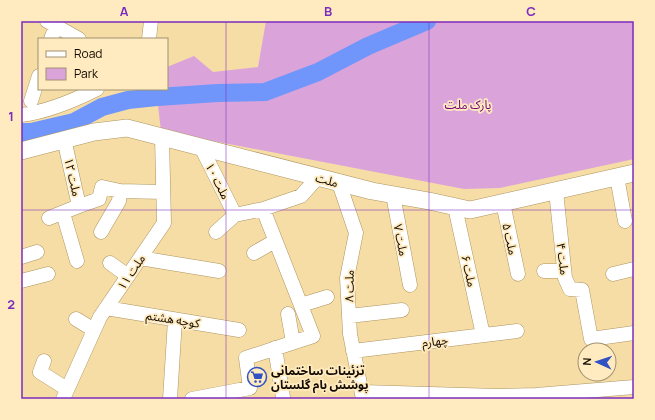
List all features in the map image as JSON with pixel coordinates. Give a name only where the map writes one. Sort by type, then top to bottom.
[{"type":"main road","name":"ملت","points":[[21,151],[94,132],[127,128],[372,191],[470,210],[634,173]]},
{"type":"street","points":[[149,38],[151,21]]},
{"type":"street","points":[[51,29],[76,38]]},
{"type":"street","points":[[31,101],[38,79]]},
{"type":"street","points":[[21,115],[46,110],[95,90]]},
{"type":"street","name":"۱۱ ملت","points":[[65,394],[100,317],[164,223],[162,137]]},
{"type":"street","name":"۱۲ ملت","points":[[49,218],[79,206],[64,139]]},
{"type":"street","name":"ملت ۱۰","points":[[201,147],[235,215]]},
{"type":"street","points":[[216,232],[235,215],[263,209],[301,196],[318,177]]},
{"type":"street","points":[[616,177],[625,221]]},
{"type":"street","name":"۸ ملت","points":[[339,183],[356,233],[347,278],[350,334],[360,397]]},
{"type":"street","points":[[79,206],[99,199],[102,187],[120,191],[163,192]]},
{"type":"street","name":"۴ ملت","points":[[556,190],[565,278],[570,289],[582,290],[591,339],[634,333]]},
{"type":"street","points":[[101,232],[119,201],[120,191]]},
{"type":"street","name":"۷ ملت","points":[[393,195],[410,285]]},
{"type":"street","name":"۵ ملت","points":[[503,203],[518,274]]},
{"type":"street","name":"۶ ملت","points":[[455,207],[483,335]]},
{"type":"street","points":[[192,399],[250,388],[246,358],[313,336],[263,209]]},
{"type":"street","points":[[63,213],[77,261]]},
{"type":"street","points":[[254,253],[275,241]]},
{"type":"street","points":[[21,257],[37,252]]},
{"type":"street","points":[[140,258],[219,271]]},
{"type":"street","points":[[110,263],[128,276]]},
{"type":"street","points":[[613,274],[634,270]]},
{"type":"street","points":[[544,271],[564,271]]},
{"type":"street","points":[[21,281],[48,274]]},
{"type":"street","points":[[301,305],[327,296]]},
{"type":"street","name":"کوچه هشتم","points":[[106,308],[239,330]]},
{"type":"street","points":[[349,316],[402,310]]},
{"type":"street","points":[[288,314],[293,342]]},
{"type":"street","points":[[76,319],[94,330]]},
{"type":"street","points":[[170,399],[176,320]]},
{"type":"street","name":"چهارم","points":[[353,351],[517,331]]},
{"type":"street","points":[[275,348],[283,397]]},
{"type":"street","points":[[44,361],[40,372],[65,394]]},
{"type":"street","points":[[360,397],[548,396],[634,387]]},
{"type":"green space","name":"پارک ملت","points":[[266,21],[634,21],[634,159],[500,188],[464,189],[161,131],[156,90],[168,90],[168,67],[194,56],[213,72],[258,67]]},
{"type":"waterway","points":[[21,132],[31,132],[74,122],[102,107],[128,100],[218,93],[265,92],[318,72],[368,46],[427,21]]},
{"type":"place","name":"تزئینات ساختمانی پوشش بام گلستان","points":[[257,377]]}]
